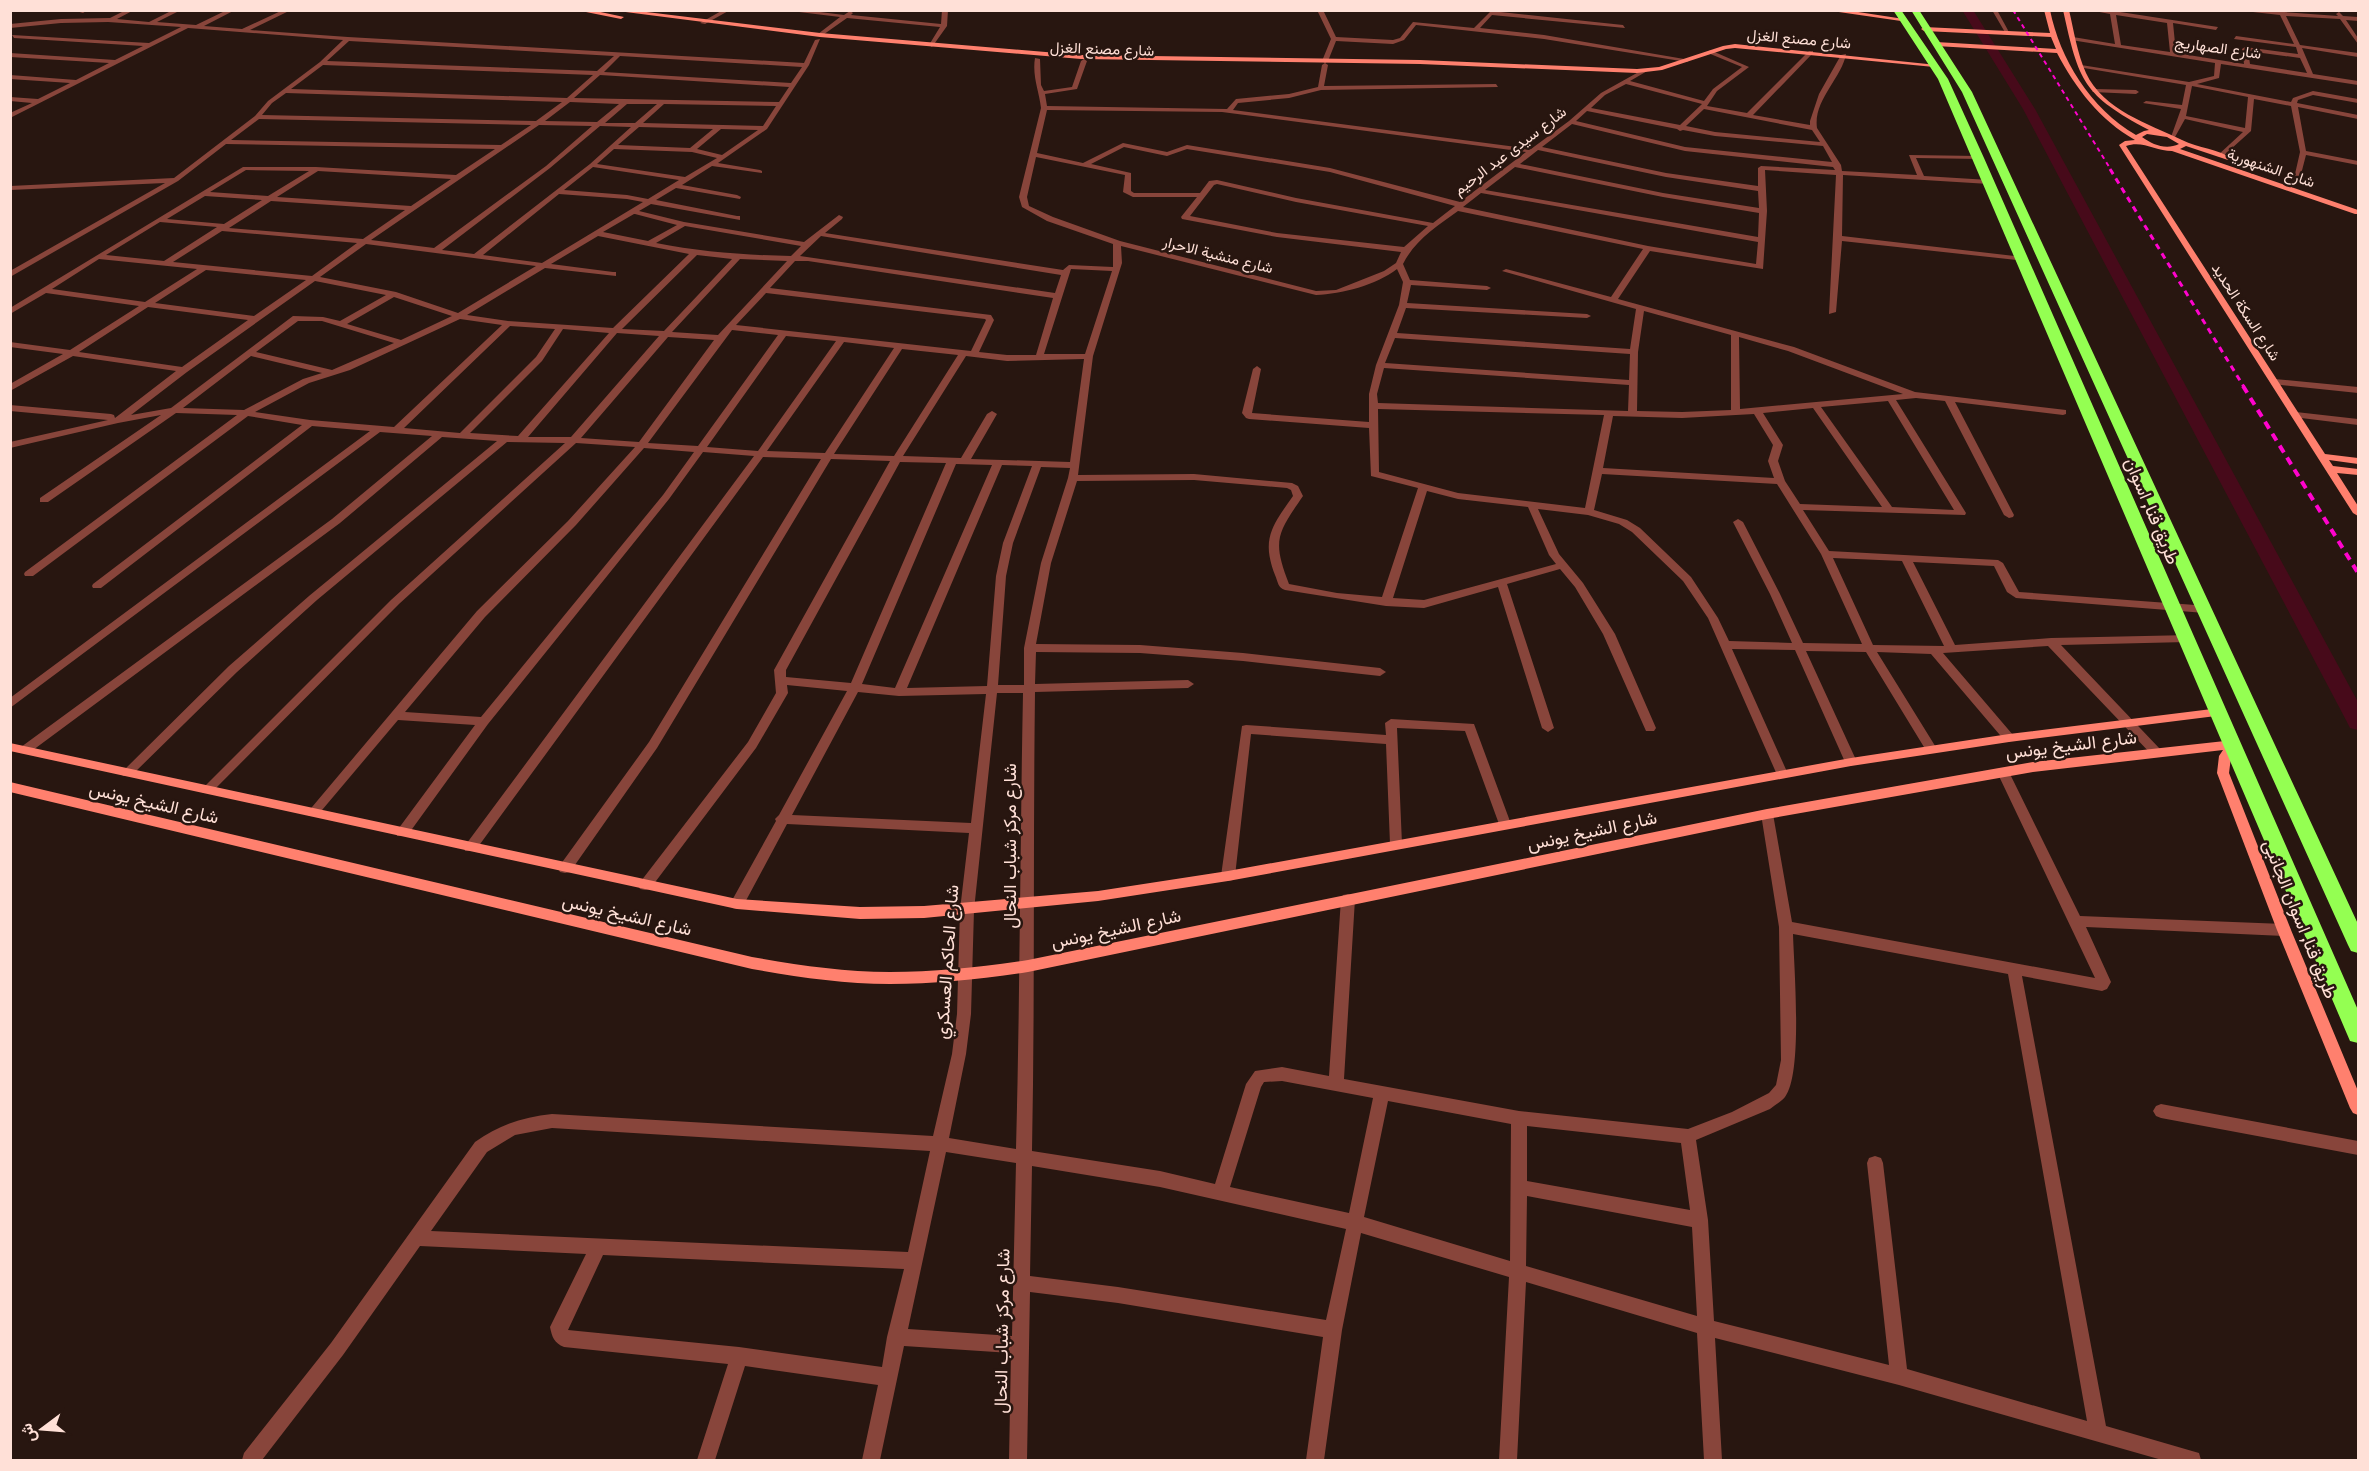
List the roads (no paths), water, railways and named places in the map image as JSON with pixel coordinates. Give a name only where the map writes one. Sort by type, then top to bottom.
[{"type":"highway","name":"طريق قنا, اسوان","points":[[1915,10],[1924,29],[1936,44],[1972,103],[2358,945]]},
{"type":"highway","name":"طريق قنا, اسوان","points":[[1899,15],[1934,65],[1979,158],[2358,1034]]},
{"type":"highway","points":[[2152,559],[2184,562]]},
{"type":"highway","points":[[2170,601],[2203,604]]},
{"type":"street","points":[[75,10],[83,11]]},
{"type":"street","points":[[108,20],[132,10]]},
{"type":"street","points":[[150,24],[179,10]]},
{"type":"street","points":[[196,28],[233,10]]},
{"type":"street","points":[[243,31],[289,10]]},
{"type":"street","name":"شارع مصنع الغزل","points":[[578,10],[819,38],[1084,61],[1325,63]]},
{"type":"street","name":"شارع مصنع الغزل","points":[[612,10],[819,38],[932,45],[1038,57],[1325,63],[1587,72],[1646,70],[1735,46],[1934,65]]},
{"type":"street","points":[[703,23],[728,10]]},
{"type":"street","points":[[28,574],[246,413],[306,381],[334,373],[459,316],[723,157],[765,128],[806,65],[819,38],[853,10]]},
{"type":"street","points":[[932,45],[944,26],[945,10]]},
{"type":"street","points":[[1320,10],[1334,39],[1325,63],[1321,88]]},
{"type":"street","points":[[1827,10],[1899,15]]},
{"type":"street","points":[[1994,10],[2008,33]]},
{"type":"street","name":"شارع الشنهورية","points":[[2047,10],[2061,51],[2072,73],[2103,115],[2120,130],[2141,141],[2174,149],[2358,212]]},
{"type":"street","points":[[2066,10],[2081,67],[2095,90],[2121,111],[2159,133]]},
{"type":"street","points":[[2091,10],[2216,28]]},
{"type":"street","points":[[2237,10],[2358,19]]},
{"type":"street","points":[[2337,10],[2358,42]]},
{"type":"street","points":[[62,21],[83,11]]},
{"type":"street","points":[[802,12],[944,26]]},
{"type":"street","points":[[2282,12],[2310,74]]},
{"type":"street","points":[[1476,29],[1491,13],[1623,27]]},
{"type":"street","points":[[2113,13],[2118,45]]},
{"type":"street","points":[[10,26],[62,21],[108,20],[348,39],[806,65]]},
{"type":"street","points":[[1563,41],[1568,20]]},
{"type":"street","points":[[2170,22],[2173,53]]},
{"type":"street","points":[[1334,39],[1393,42],[1402,39],[1415,23],[1476,29],[1687,60]]},
{"type":"street","points":[[10,116],[186,27]]},
{"type":"street","points":[[1924,29],[2055,35]]},
{"type":"street","points":[[14,36],[149,45]]},
{"type":"street","points":[[2236,38],[2358,55]]},
{"type":"street","points":[[10,274],[176,180],[257,117],[284,91],[322,63],[348,39]]},
{"type":"street","name":"شارع الصهاريج","points":[[2073,39],[2247,64],[2358,83]]},
{"type":"street","points":[[1936,44],[2061,51]]},
{"type":"street","points":[[2247,64],[2245,49],[2302,56]]},
{"type":"street","points":[[1680,129],[1721,84],[1746,67],[1710,52]]},
{"type":"street","points":[[1748,116],[1811,52]]},
{"type":"street","points":[[10,55],[115,62]]},
{"type":"street","points":[[10,408],[120,419],[184,370],[313,278],[538,123],[569,100],[618,55]]},
{"type":"street","points":[[1832,312],[1840,174],[1838,165],[1814,128],[1822,94],[1844,56]]},
{"type":"street","points":[[1038,57],[1038,85],[1044,108],[1034,155],[1131,175],[1127,192],[1133,195],[1202,195]]},
{"type":"street","points":[[2189,84],[2217,77],[2218,60]]},
{"type":"street","points":[[1041,93],[1075,88],[1084,61]]},
{"type":"street","points":[[322,63],[598,73],[794,85]]},
{"type":"street","points":[[2081,67],[2189,84],[2358,117]]},
{"type":"street","name":"شارع سيدى عبد الرحيم","points":[[1399,264],[1406,250],[1458,206],[1571,122],[1603,94],[1646,70]]},
{"type":"street","points":[[10,77],[76,82]]},
{"type":"street","points":[[1626,82],[1748,116],[1814,128]]},
{"type":"street","points":[[2173,136],[2183,117],[2189,84]]},
{"type":"street","points":[[1229,111],[1236,100],[1289,96],[1321,88],[1496,86]]},
{"type":"street","points":[[2095,90],[2136,92]]},
{"type":"street","points":[[284,91],[781,105]]},
{"type":"street","points":[[2295,182],[2303,152],[2294,104],[2297,96],[2313,93],[2358,101]]},
{"type":"street","points":[[2220,156],[2248,130],[2251,96]]},
{"type":"street","points":[[10,99],[38,101]]},
{"type":"street","points":[[434,252],[548,167],[625,102]]},
{"type":"street","points":[[475,258],[592,165],[662,103]]},
{"type":"street","points":[[2146,103],[2185,107]]},
{"type":"street","points":[[1044,108],[1229,111],[1534,149],[1666,175],[1762,189]]},
{"type":"street","points":[[1586,109],[1680,129],[1824,144]]},
{"type":"street","points":[[257,117],[765,128]]},
{"type":"street","points":[[2183,117],[2248,130]]},
{"type":"street","points":[[1571,122],[1685,149],[1838,165]]},
{"type":"street","points":[[692,150],[718,128]]},
{"type":"street","points":[[2141,141],[2139,135],[2142,133],[2159,133]]},
{"type":"street","name":"شارع الشنهورية","points":[[2159,133],[2173,136],[2220,156],[2358,204]]},
{"type":"street","name":"شارع السكة الحديد","points":[[2141,141],[2127,142],[2122,145],[2358,513]]},
{"type":"street","points":[[224,142],[503,147]]},
{"type":"street","points":[[2174,149],[2184,146],[2184,142]]},
{"type":"street","points":[[1086,164],[1122,145],[1167,154],[1187,147],[1330,170],[1458,206],[1648,248],[1760,267],[1763,210],[1761,168],[1989,182]]},
{"type":"street","points":[[613,147],[692,150],[723,157]]},
{"type":"street","points":[[2303,152],[2358,163]]},
{"type":"street","name":"شارع منشية الاحرار","points":[[1034,155],[1027,207],[1117,243],[1316,293],[1355,286],[1387,273],[1399,264]]},
{"type":"street","points":[[1922,178],[1911,156],[1979,158]]},
{"type":"street","points":[[711,164],[760,172]]},
{"type":"street","points":[[592,165],[686,179]]},
{"type":"street","points":[[1514,165],[1710,204],[1763,210]]},
{"type":"street","points":[[10,312],[245,168],[316,169],[457,177]]},
{"type":"street","points":[[166,263],[316,169]]},
{"type":"street","points":[[10,188],[176,180]]},
{"type":"street","points":[[1406,250],[1277,235],[1185,217],[1212,183],[1217,182],[1296,200],[1434,225]]},
{"type":"street","points":[[675,186],[737,197]]},
{"type":"street","points":[[1479,191],[1761,240]]},
{"type":"street","points":[[557,192],[652,201],[737,218]]},
{"type":"street","points":[[205,194],[412,208]]},
{"type":"street","points":[[635,212],[684,224],[806,246]]},
{"type":"street","points":[[314,813],[398,716],[481,614],[572,524],[641,446],[720,338],[806,246],[839,217]]},
{"type":"street","points":[[158,220],[366,242],[475,258],[613,274]]},
{"type":"street","points":[[650,243],[684,224]]},
{"type":"street","points":[[596,233],[695,252],[738,257],[797,257],[1058,296]]},
{"type":"street","points":[[820,234],[1065,273]]},
{"type":"street","points":[[1838,238],[2023,259]]},
{"type":"street","name":"شارع مركز شباب النحال","points":[[1018,1461],[1028,966],[1030,648],[1046,562],[1074,472],[1089,356],[1119,256],[1117,243]]},
{"type":"street","points":[[1613,301],[1648,248]]},
{"type":"street","points":[[521,439],[614,332],[695,252]]},
{"type":"street","points":[[98,257],[313,278],[393,294],[459,316],[508,323],[720,338]]},
{"type":"street","points":[[207,790],[395,602],[574,440],[665,335],[738,257]]},
{"type":"street","points":[[1399,264],[1407,282],[1403,305],[1380,365],[1372,406],[1374,474],[1423,488],[1497,503],[1589,512],[1629,526],[1670,560],[1701,598],[1725,645],[1782,774]]},
{"type":"street","points":[[10,388],[70,354],[205,267]]},
{"type":"street","points":[[1040,355],[1065,273],[1070,267],[1115,269]]},
{"type":"street","points":[[1506,271],[1800,352],[1916,395]]},
{"type":"street","points":[[1407,282],[1487,288]]},
{"type":"street","points":[[645,885],[752,745],[782,693],[780,670],[896,460],[990,320],[988,317],[765,290]]},
{"type":"street","points":[[46,291],[256,319]]},
{"type":"street","points":[[341,324],[393,294]]},
{"type":"street","points":[[1403,305],[1587,316]]},
{"type":"street","points":[[1632,415],[1634,352],[1640,309]]},
{"type":"street","points":[[44,500],[174,410],[296,318],[306,316],[341,324],[399,342]]},
{"type":"street","points":[[396,429],[508,323]]},
{"type":"street","points":[[731,327],[1007,358],[1040,355],[1089,356]]},
{"type":"street","points":[[462,436],[538,359],[560,328]]},
{"type":"street","points":[[402,832],[484,721],[666,497],[783,334]]},
{"type":"street","points":[[1735,334],[1736,413]]},
{"type":"street","points":[[1391,335],[1634,352]]},
{"type":"street","points":[[470,847],[761,454],[841,340]]},
{"type":"street","points":[[10,344],[184,370]]},
{"type":"street","points":[[565,868],[653,745],[828,456],[900,346]]},
{"type":"street","points":[[249,353],[334,373]]},
{"type":"street","points":[[1380,365],[1633,383]]},
{"type":"street","points":[[1257,369],[1247,413],[1249,416],[1372,425]]},
{"type":"street","points":[[2275,382],[2358,390]]},
{"type":"street","points":[[1372,406],[1632,415],[1736,413],[1916,395],[2063,412]]},
{"type":"street","points":[[1797,507],[1960,513],[1890,398]]},
{"type":"street","points":[[1948,398],[2009,515]]},
{"type":"street","points":[[1816,406],[1889,510]]},
{"type":"street","points":[[10,445],[120,419],[174,410],[246,413],[310,423],[505,439],[574,440],[761,454],[1038,463],[1074,472],[1194,477],[1289,485],[1294,488],[1298,496],[1272,536],[1271,549],[1285,587],[1386,602],[1431,602],[1563,565]]},
{"type":"street","points":[[1757,411],[1778,445],[1773,461],[1780,482],[1826,554],[1870,650],[1930,749]]},
{"type":"street","points":[[964,462],[992,414]]},
{"type":"street","points":[[1589,512],[1600,471],[1609,414]]},
{"type":"street","points":[[2296,415],[2358,422]]},
{"type":"street","points":[[97,586],[310,423]]},
{"type":"street","points":[[10,704],[378,429]]},
{"type":"street","points":[[25,750],[336,521],[440,434]]},
{"type":"street","points":[[127,773],[233,669],[505,439]]},
{"type":"street","points":[[2322,456],[2358,461]]},
{"type":"street","points":[[737,904],[855,687],[952,462]]},
{"type":"street","points":[[899,692],[998,462]]},
{"type":"street","name":"شارع الحاكم العسكري","points":[[871,1461],[887,1377],[941,1144],[959,1054],[966,976],[967,910],[992,690],[1001,576],[1008,543],[1038,463]]},
{"type":"street","points":[[2330,469],[2358,472]]},
{"type":"street","points":[[1600,471],[1780,482]]},
{"type":"street","points":[[1386,602],[1423,488]]},
{"type":"street","points":[[1532,506],[1546,541],[1600,617],[1650,728]]},
{"type":"street","points":[[1738,522],[1800,648],[1851,762]]},
{"type":"street","points":[[1826,554],[1998,563],[2011,590],[2022,596],[2170,601]]},
{"type":"street","points":[[1905,557],[1951,649]]},
{"type":"street","points":[[1501,581],[1548,728]]},
{"type":"street","points":[[1725,645],[1934,650],[2051,642],[2187,638]]},
{"type":"street","points":[[2051,642],[2156,752]]},
{"type":"street","points":[[1030,648],[1162,651],[1380,672]]},
{"type":"street","points":[[1934,650],[2009,738]]},
{"type":"street","points":[[780,680],[899,692],[1188,684]]},
{"type":"street","name":"شارع الشيخ يونس","points":[[10,747],[737,904],[860,913],[967,910],[1028,904],[1228,876],[1851,762],[2127,722],[2220,712]]},
{"type":"street","points":[[398,716],[484,721]]},
{"type":"street","points":[[1395,844],[1391,723],[1470,727],[1504,824]]},
{"type":"street","points":[[1228,876],[1246,729],[1392,740]]},
{"type":"street","name":"شارع الشيخ يونس","points":[[10,788],[774,968],[863,979],[966,976],[1028,966],[1767,814],[2002,772],[2234,744]]},
{"type":"street","name":"طريق قنا, اسوان الجانبى","points":[[2234,744],[2225,756],[2223,773],[2284,930],[2358,1108]]},
{"type":"street","points":[[1786,927],[2102,985],[2104,981],[2076,921],[2002,772]]},
{"type":"street","points":[[1220,1192],[1254,1084],[1260,1076],[1282,1074],[1519,1118],[1688,1136],[1768,1102],[1780,1093],[1788,1060],[1786,927],[1767,814]]},
{"type":"street","points":[[782,819],[976,828]]},
{"type":"street","points":[[1336,1084],[1348,899]]},
{"type":"street","points":[[2076,921],[2284,930]]},
{"type":"street","points":[[2014,970],[2098,1433]]},
{"type":"street","points":[[1315,1461],[1333,1330],[1382,1093]]},
{"type":"street","points":[[2161,1111],[2358,1148]]},
{"type":"street","points":[[1508,1461],[1518,1272],[1519,1118]]},
{"type":"street","points":[[251,1461],[337,1349],[481,1147],[499,1133],[519,1125],[552,1121],[941,1144],[1160,1179],[1356,1223],[1708,1328],[1899,1376],[2192,1461]]},
{"type":"street","points":[[1688,1136],[1700,1220],[1708,1328],[1713,1461]]},
{"type":"street","points":[[1875,1163],[1899,1376]]},
{"type":"street","points":[[1518,1186],[1700,1220]]},
{"type":"street","points":[[416,1238],[913,1261]]},
{"type":"street","points":[[599,1246],[560,1327],[560,1334],[564,1338],[739,1356],[887,1377]]},
{"type":"street","points":[[1022,1283],[1118,1295],[1333,1330]]},
{"type":"street","points":[[896,1337],[1020,1345]]},
{"type":"street","points":[[705,1461],[739,1356]]},
{"type":"waterway","points":[[1967,10],[2029,109],[2358,722]]},
{"type":"railway","points":[[2013,10],[2111,170]]},
{"type":"railway","points":[[2110,169],[2244,387]]},
{"type":"railway","points":[[2243,386],[2358,573]]}]
